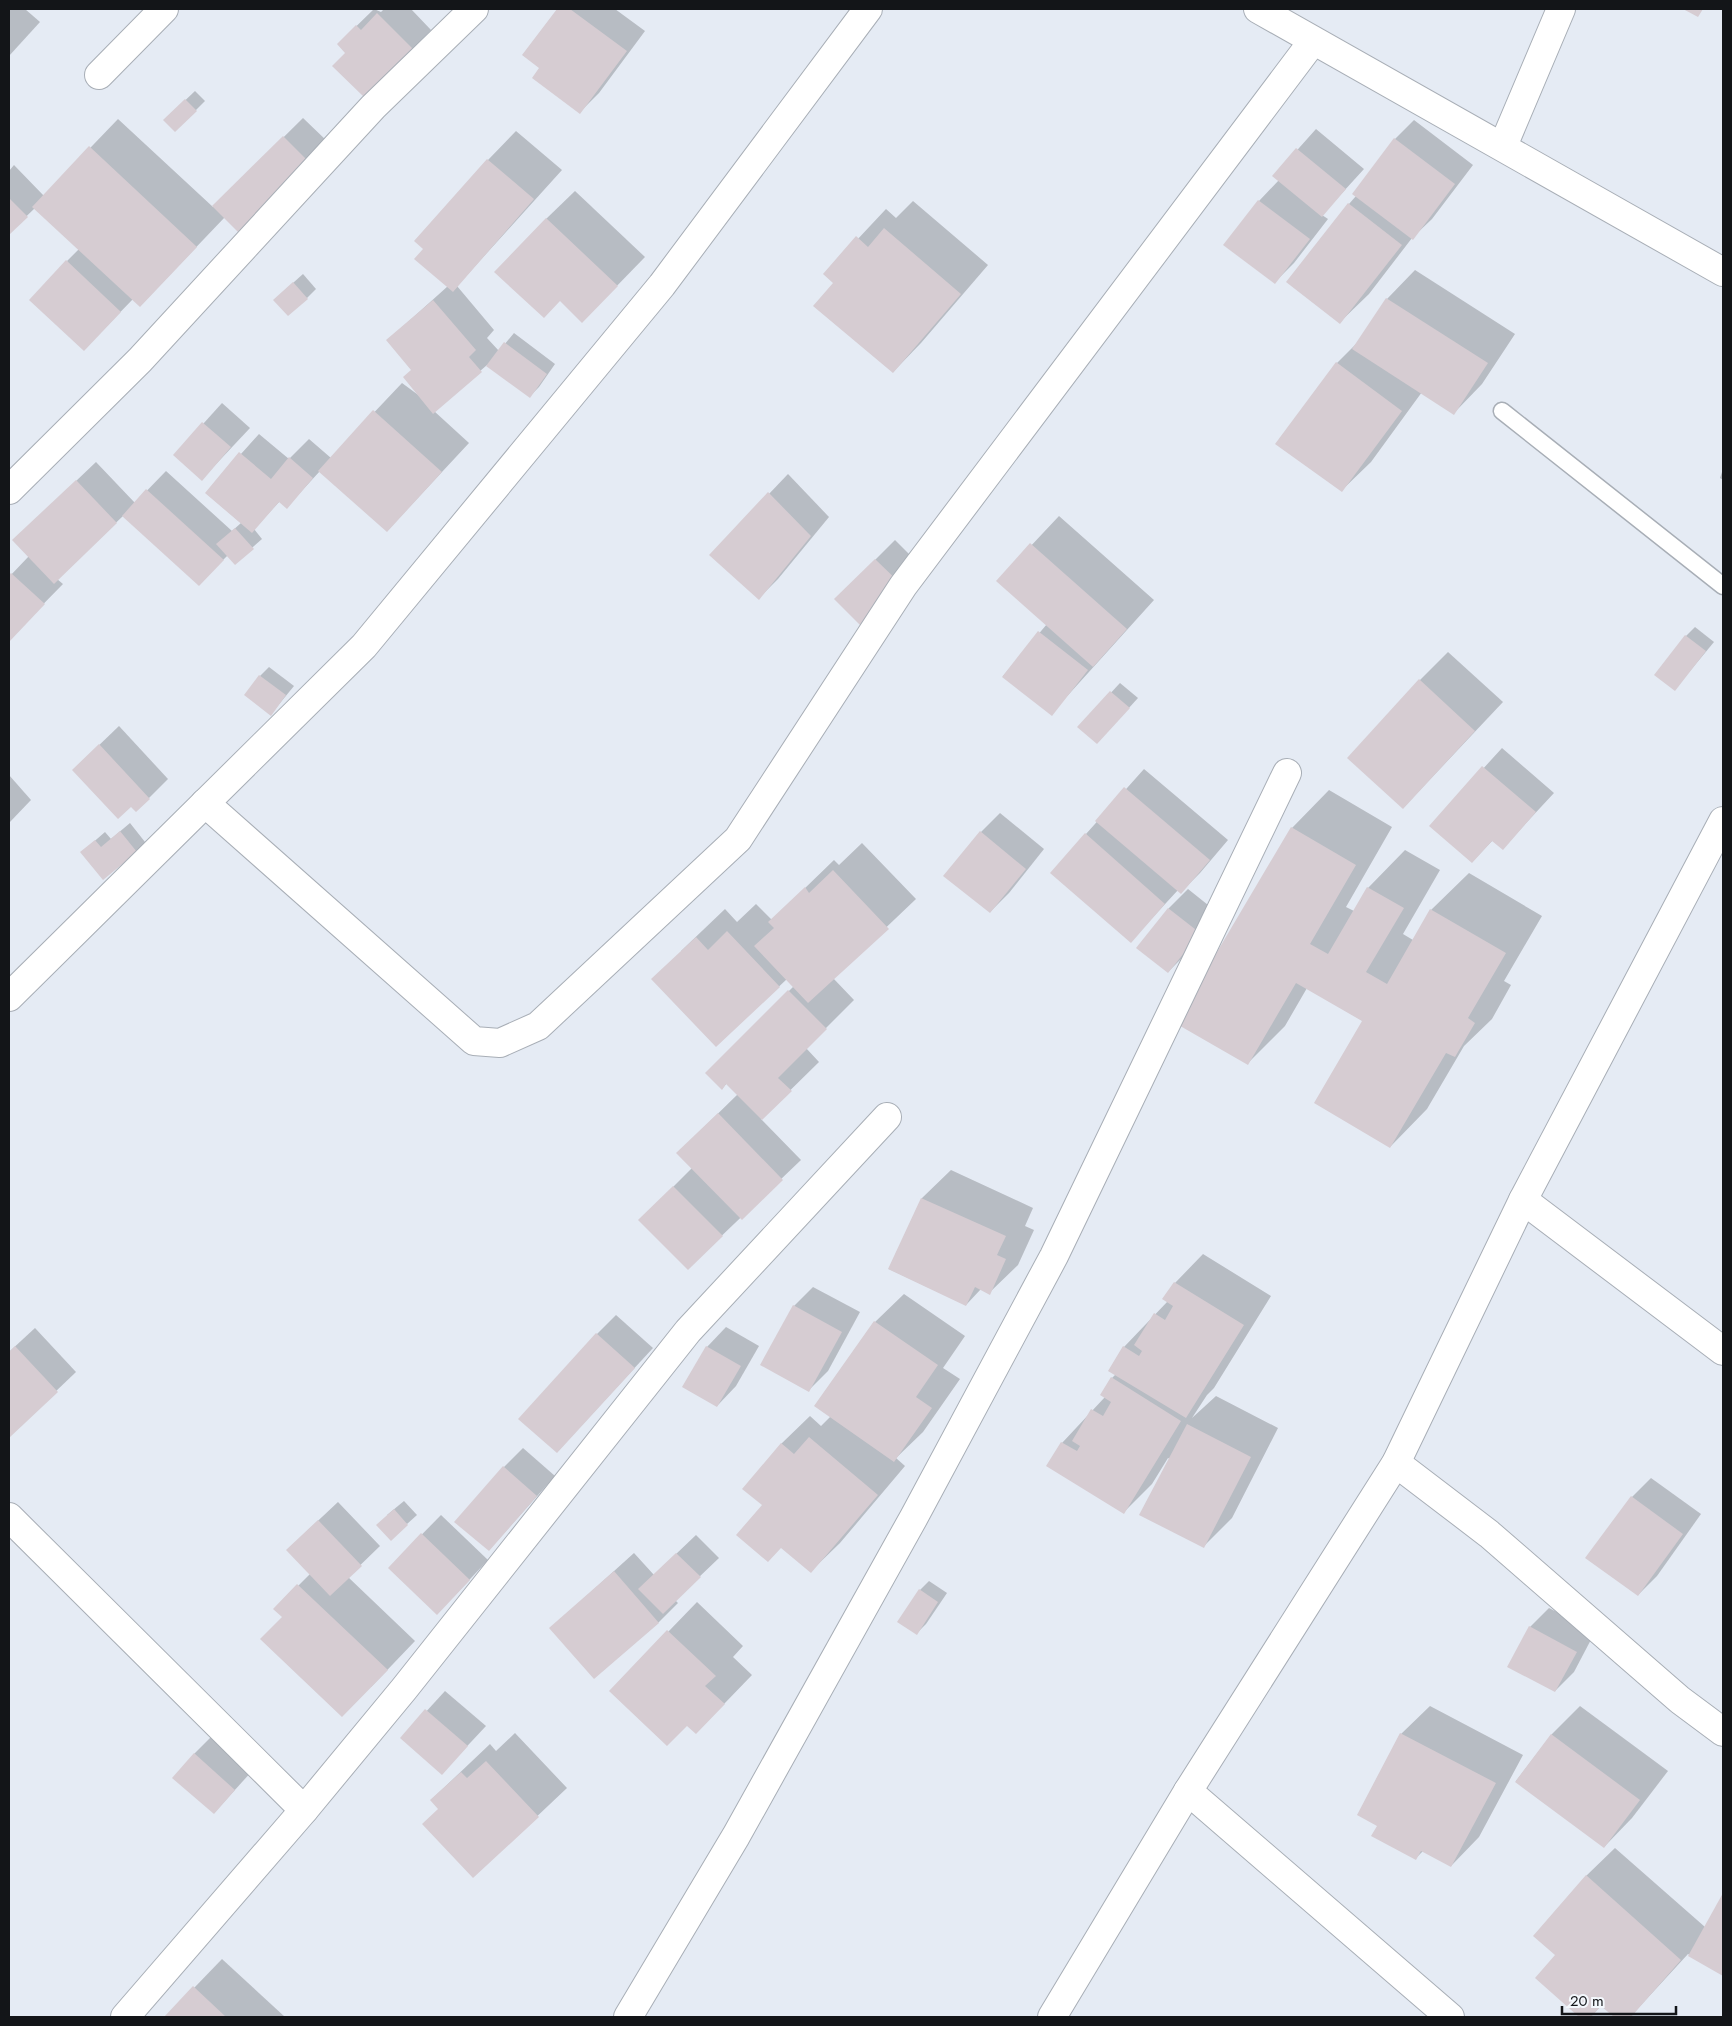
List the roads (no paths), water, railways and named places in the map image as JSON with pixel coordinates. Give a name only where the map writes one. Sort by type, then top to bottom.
[{"type":"street","points":[[99,75],[164,9]]},
{"type":"street","points":[[9,490],[140,360],[373,107],[474,9]]},
{"type":"street","points":[[9,997],[364,646],[662,286],[868,9]]},
{"type":"street","points":[[1258,9],[1723,272]]},
{"type":"street","points":[[1503,146],[1561,9]]},
{"type":"street","points":[[205,803],[474,1041],[500,1043],[538,1026],[738,840],[903,586],[1313,41]]},
{"type":"street","points":[[628,2017],[741,1828],[914,1517],[1050,1264],[1287,773]]},
{"type":"street","points":[[1052,2017],[1188,1791],[1396,1463],[1523,1200],[1723,821]]},
{"type":"street","points":[[125,2017],[304,1810],[404,1689],[688,1331],[887,1117]]},
{"type":"street","points":[[1523,1200],[1723,1351]]},
{"type":"street","points":[[1396,1463],[1489,1534],[1680,1700],[1723,1732]]},
{"type":"street","points":[[9,1517],[304,1810]]},
{"type":"street","points":[[1188,1791],[1450,2017]]},
{"type":"lane","points":[[1502,411],[1723,586]]}]
